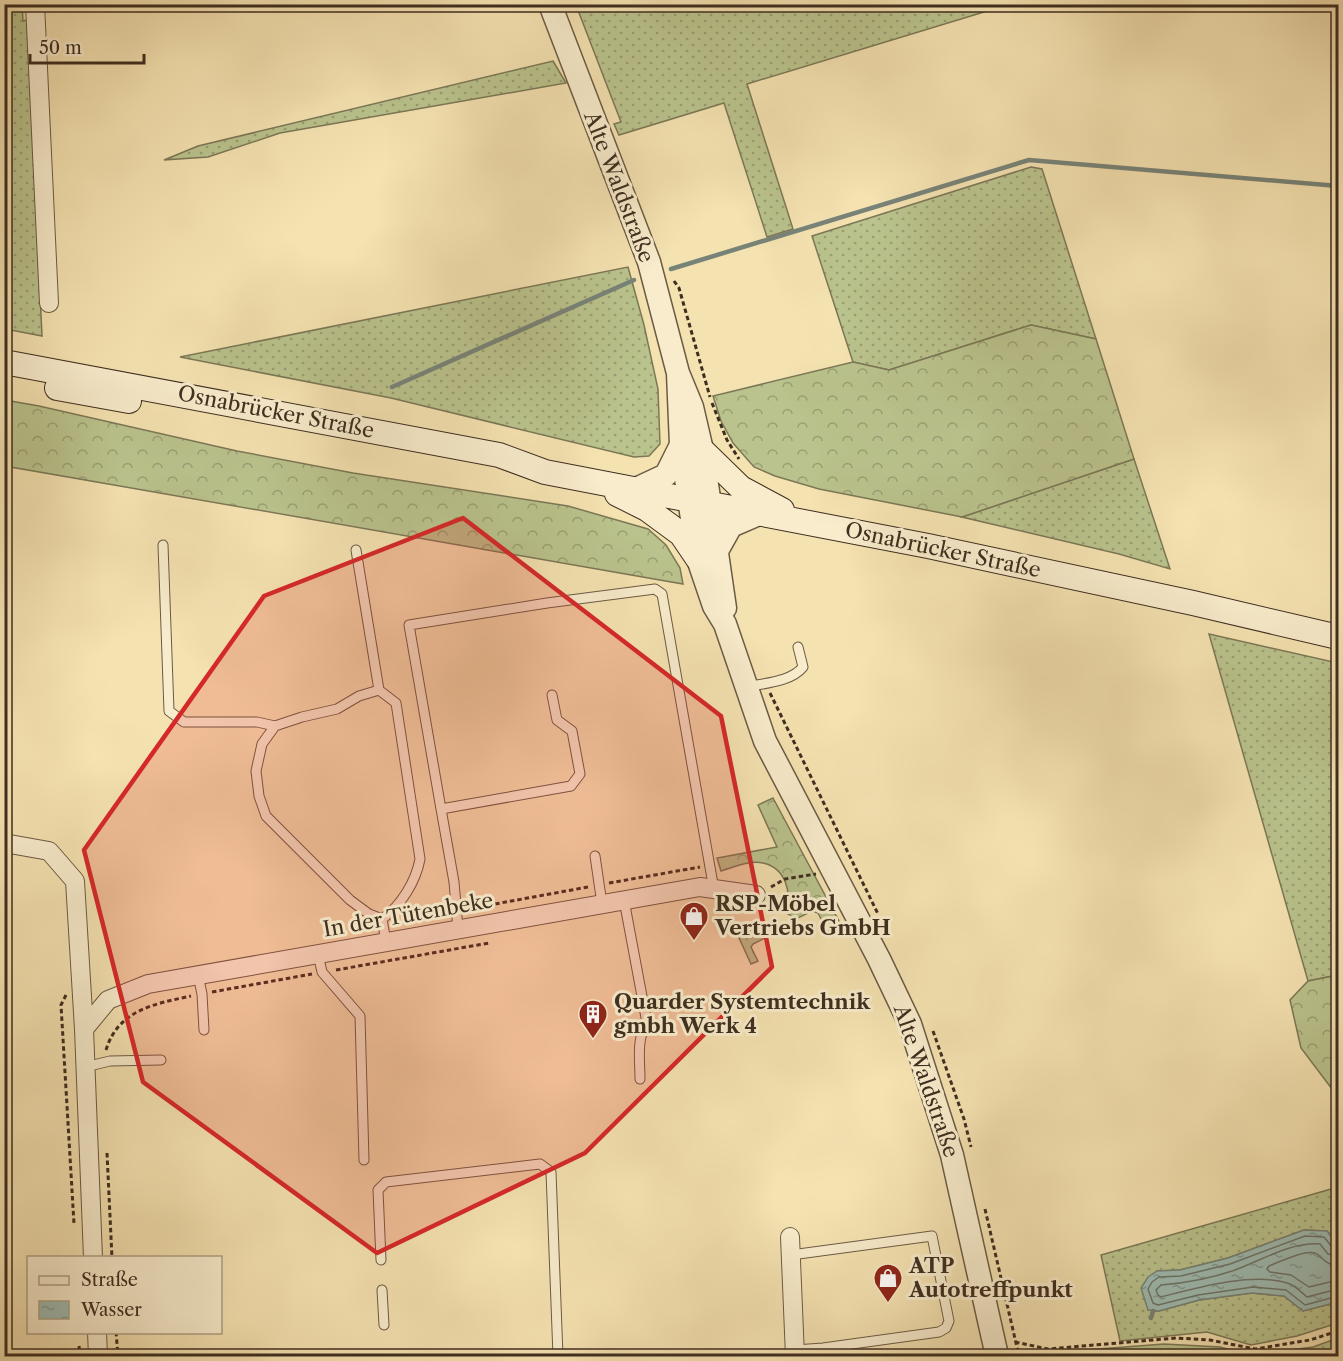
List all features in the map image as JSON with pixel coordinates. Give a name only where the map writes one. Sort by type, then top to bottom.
[{"type":"main road","name":"Osnabrücker Straße","points":[[4,362],[499,454],[545,472]]},
{"type":"main road","name":"Osnabrücker Straße","points":[[4,378],[496,471],[545,472],[699,501],[1193,603],[1338,637]]},
{"type":"main road","points":[[692,448],[741,488],[802,521]]},
{"type":"main road","points":[[594,481],[647,509],[708,555]]},
{"type":"street","points":[[35,4],[49,303]]},
{"type":"street","name":"Alte Waldstraße","points":[[550,4],[653,276],[678,373],[692,407],[692,448],[714,606],[725,624],[765,741],[879,959],[910,1024],[952,1155],[995,1351]]},
{"type":"street","points":[[636,489],[666,475],[692,448]]},
{"type":"street","points":[[708,555],[732,526],[760,513]]},
{"type":"street","points":[[4,843],[49,851],[75,881],[84,1029],[93,1256]]},
{"type":"street","name":"In der Tütenbeke","points":[[84,1029],[108,1000],[148,984],[386,942],[458,920],[603,904],[700,886],[756,895]]},
{"type":"street","points":[[790,1246],[795,1353]]},
{"type":"street","points":[[97,1334],[98,1356]]},
{"type":"lane","points":[[163,545],[169,711],[184,722],[257,722],[275,726],[337,709],[359,696],[379,690]]},
{"type":"lane","points":[[356,550],[379,690],[396,703],[420,859],[418,873],[407,891],[391,913],[382,919]]},
{"type":"lane","points":[[458,920],[454,882],[409,625],[655,589],[662,594],[714,890]]},
{"type":"lane","points":[[746,687],[775,682],[799,672],[803,667],[798,647]]},
{"type":"lane","points":[[441,809],[571,786],[580,774],[572,731],[557,720],[552,695]]},
{"type":"lane","points":[[275,726],[262,744],[256,771],[259,796],[266,816],[350,900],[369,914],[382,919]]},
{"type":"lane","points":[[595,856],[603,904]]},
{"type":"lane","points":[[624,900],[647,1023],[642,1031],[640,1043],[640,1079]]},
{"type":"lane","points":[[382,919],[386,942]]},
{"type":"lane","points":[[318,954],[322,972],[360,1016],[364,1160]]},
{"type":"lane","points":[[198,975],[202,994],[204,1030]]},
{"type":"lane","points":[[85,1067],[104,1061],[161,1060]]},
{"type":"lane","points":[[381,1260],[378,1190],[386,1182],[540,1164],[551,1172],[558,1355]]},
{"type":"lane","points":[[790,1246],[932,1236],[949,1321],[946,1328],[939,1332],[795,1353]]},
{"type":"lane","points":[[382,1290],[384,1325]]},
{"type":"path","points":[[422,920],[442,913],[458,920],[599,885],[710,865]]},
{"type":"path","points":[[756,895],[786,879],[809,877],[831,868]]},
{"type":"path","points":[[679,870],[683,889]]},
{"type":"path","points":[[104,1061],[111,1034],[133,1014],[154,1004],[493,942]]},
{"type":"path","points":[[74,1229],[61,1005],[68,993],[81,988]]},
{"type":"path","points":[[107,1152],[112,1256]]},
{"type":"path","points":[[995,1351],[1016,1342],[1048,1349],[1176,1338],[1210,1340],[1255,1349],[1310,1340],[1338,1331]]},
{"type":"path","points":[[116,1334],[117,1356]]},
{"type":"path","points":[[911,1356],[946,1352],[950,1356]]},
{"type":"highlighted area","points":[[463,518],[721,716],[772,967],[585,1153],[377,1253],[143,1082],[84,850],[264,596]]},
{"type":"green space","points":[[4,5],[22,5],[23,21],[27,20],[42,336],[5,329]]},
{"type":"green space","points":[[576,5],[993,5],[994,9],[747,84],[793,229],[767,237],[724,103],[619,135],[614,124],[621,122]]},
{"type":"green space","points":[[553,61],[566,83],[280,133],[208,157],[164,160],[198,146]]},
{"type":"green space","points":[[1031,167],[1042,169],[1096,339],[1031,325],[889,370],[853,362],[812,236]]},
{"type":"green space","points":[[628,267],[658,389],[660,444],[649,456],[634,457],[391,398],[180,357]]},
{"type":"green space","points":[[1031,325],[1096,339],[1134,459],[962,517],[819,489],[754,467],[733,443],[721,421],[713,396],[853,362],[889,370]]},
{"type":"green space","points":[[5,400],[237,451],[353,473],[568,506],[648,529],[666,545],[680,568],[683,584],[5,466]]},
{"type":"green space","points":[[1134,459],[1170,569],[1119,554],[962,517]]},
{"type":"green space","points":[[1209,634],[1338,663],[1338,975],[1308,981]]},
{"type":"green space","points":[[773,798],[841,925],[827,931],[818,913],[812,911],[796,919],[785,912],[788,897],[785,882],[782,875],[771,866],[752,862],[721,871],[717,858],[777,847],[758,805]]},
{"type":"green space","points":[[734,927],[753,932],[766,930],[767,937],[751,947],[758,961],[751,964]]},
{"type":"green space","points":[[1338,975],[1338,1097],[1301,1048],[1290,1000],[1308,981]]},
{"type":"green space","points":[[1338,1187],[1338,1246],[1327,1231],[1304,1230],[1228,1258],[1180,1270],[1157,1271],[1148,1310],[1159,1311],[1199,1300],[1252,1293],[1284,1296],[1303,1311],[1338,1302],[1338,1323],[1297,1336],[1251,1345],[1207,1332],[1120,1341],[1101,1255]]},
{"type":"green space","points":[[1338,1338],[1338,1356],[1246,1356],[1313,1347]]},
{"type":"green space","points":[[1164,1344],[1220,1347],[1249,1355],[1043,1356],[1046,1353]]},
{"type":"water","points":[[1304,1230],[1327,1231],[1338,1246],[1338,1302],[1303,1311],[1284,1296],[1252,1293],[1199,1300],[1159,1311],[1148,1310],[1141,1288],[1148,1277],[1157,1271],[1180,1270],[1228,1258]]},
{"type":"waterway","points":[[671,269],[1029,160],[1338,186]]},
{"type":"waterway","points":[[392,387],[634,280]]},
{"type":"waterway","points":[[1151,1318],[1153,1311]]},
{"type":"waterway","points":[[1141,1356],[1148,1353]]},
{"type":"place","name":"RSP-Möbel Vertriebs GmbH","points":[[694,942]]},
{"type":"place","name":"Quarder Systemtechnik gmbh Werk 4","points":[[593,1040]]},
{"type":"place","name":"ATP Autotreffpunkt","points":[[888,1304]]}]
